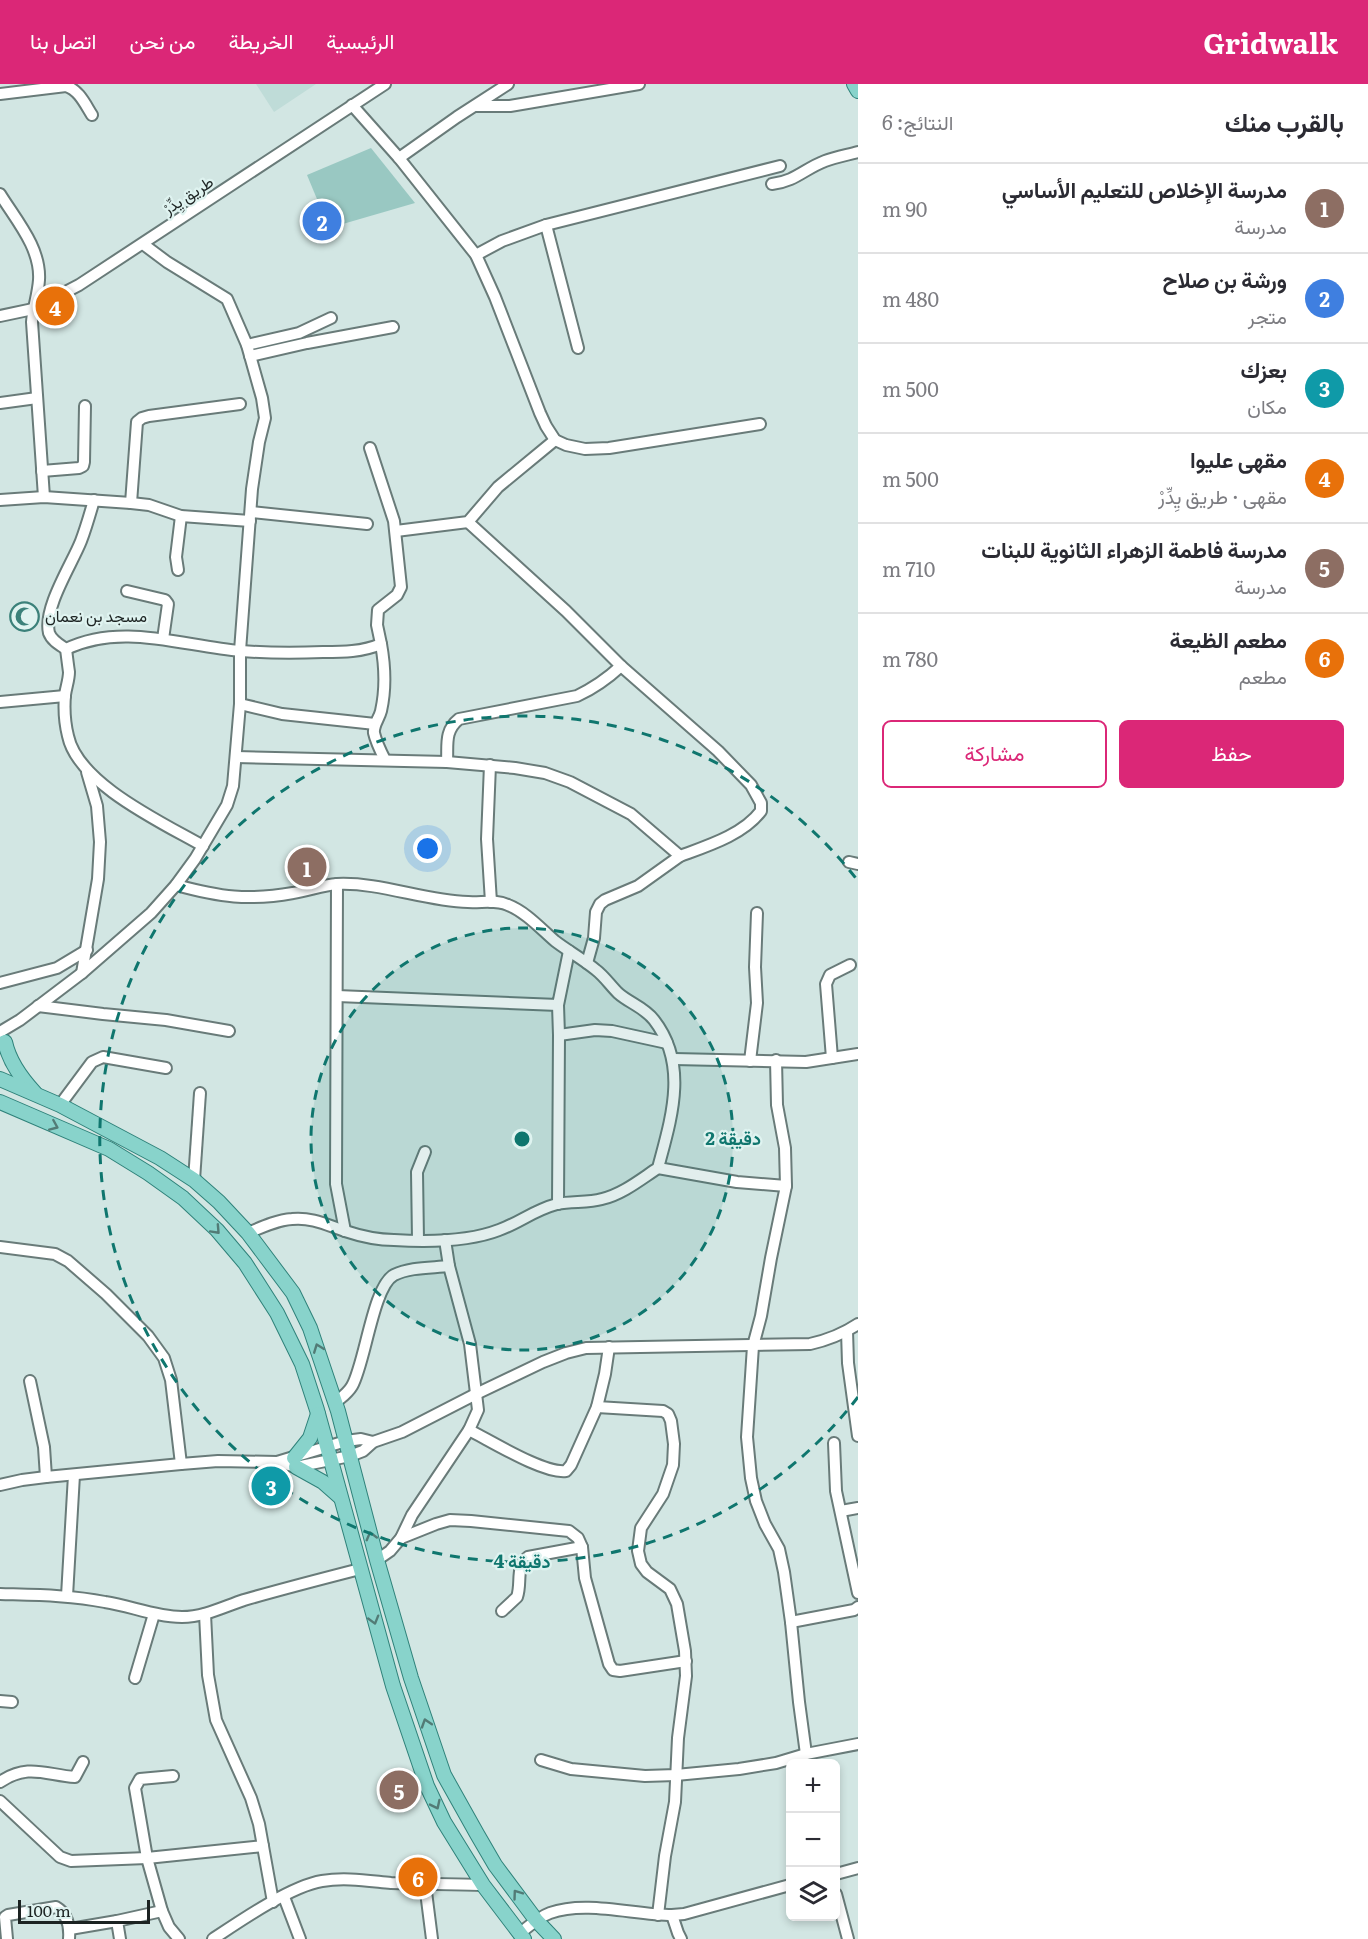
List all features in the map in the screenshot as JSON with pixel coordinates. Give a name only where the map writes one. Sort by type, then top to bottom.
[{"type":"main road","points":[[854,84],[858,91]]},
{"type":"main road","points":[[2,1040],[26,1083],[39,1096]]},
{"type":"main road","points":[[0,1079],[60,1105],[160,1158],[194,1180],[249,1233],[293,1293],[310,1328],[336,1402],[377,1560],[411,1678],[444,1775],[495,1865],[536,1920],[554,1939]]},
{"type":"main road","points":[[0,1102],[109,1149],[183,1198],[218,1230],[245,1263],[278,1313],[302,1364],[318,1414],[393,1686],[427,1786],[444,1822],[483,1884],[522,1936]]},
{"type":"main road","points":[[318,1414],[310,1438],[295,1462],[340,1497]]},
{"type":"street","name":"طريق يِدِّرْ","points":[[0,316],[33,309],[80,285],[385,84]]},
{"type":"street","points":[[399,158],[508,84]]},
{"type":"street","points":[[475,106],[510,106],[639,84]]},
{"type":"street","points":[[0,94],[66,86],[72,88],[92,115]]},
{"type":"street","points":[[352,105],[399,158],[476,255],[495,297],[543,420],[555,440],[576,448],[609,448],[759,424]]},
{"type":"street","points":[[772,184],[793,179],[827,160],[858,152]]},
{"type":"street","points":[[476,255],[546,225],[780,166]]},
{"type":"street","points":[[0,194],[31,245],[38,261],[38,292],[33,309],[44,497]]},
{"type":"street","points":[[546,225],[578,348]]},
{"type":"street","points":[[2,1040],[11,1036],[20,1020],[82,973],[151,913],[176,885],[203,846],[226,805],[233,786],[240,704],[240,651],[250,516],[259,442],[265,418],[262,398],[248,350],[227,299],[142,244]]},
{"type":"street","points":[[248,350],[299,333],[331,318]]},
{"type":"street","points":[[248,350],[307,343],[393,327]]},
{"type":"street","points":[[0,403],[37,398]]},
{"type":"street","points":[[131,503],[137,422],[149,416],[240,404]]},
{"type":"street","points":[[42,471],[83,466],[86,406]]},
{"type":"street","points":[[396,531],[468,522],[498,487],[555,440]]},
{"type":"street","points":[[370,448],[392,513],[401,587],[397,595],[378,610],[377,625],[384,661],[384,688],[381,711],[375,724],[374,735],[385,760]]},
{"type":"street","points":[[0,500],[44,497],[94,500],[149,505],[181,516],[250,516],[367,524]]},
{"type":"street","points":[[82,973],[98,879],[100,842],[97,806],[87,771],[72,748],[68,735],[65,696],[69,673],[66,649],[51,638],[48,631],[56,593],[81,540],[94,500]]},
{"type":"street","points":[[178,570],[176,557],[181,516]]},
{"type":"street","points":[[468,522],[566,611],[621,666],[718,751],[751,785],[761,802],[761,811],[756,819],[728,836],[680,856],[638,886],[600,904],[596,912],[594,938],[587,963]]},
{"type":"street","points":[[127,591],[165,600],[168,604],[164,639]]},
{"type":"street","points":[[66,649],[87,640],[119,636],[164,639],[240,651],[310,653],[360,651],[381,644]]},
{"type":"street","points":[[447,762],[447,737],[453,724],[459,719],[577,696],[591,690],[621,666]]},
{"type":"street","points":[[0,702],[65,696]]},
{"type":"street","points":[[240,704],[282,714],[375,724]]},
{"type":"street","points":[[236,757],[447,762],[490,765],[545,773],[570,782],[631,814],[680,856]]},
{"type":"street","points":[[490,765],[486,839],[491,902]]},
{"type":"street","points":[[87,771],[147,816],[203,846]]},
{"type":"street","points":[[176,885],[213,895],[266,897],[337,884],[370,886],[450,902],[507,904],[597,970],[620,995],[641,1008],[654,1020],[674,1059],[670,1123],[658,1168],[622,1191],[603,1199],[558,1204],[523,1217],[501,1230],[445,1240],[392,1240],[345,1231],[328,1223],[292,1218],[249,1233]]},
{"type":"street","points":[[337,884],[336,1184],[345,1231]]},
{"type":"street","points":[[750,1061],[757,1003],[755,967],[757,913]]},
{"type":"street","points":[[0,983],[57,968],[87,950]]},
{"type":"street","points":[[558,1204],[558,1005],[569,951]]},
{"type":"street","points":[[832,1058],[826,984],[830,975],[850,965]]},
{"type":"street","points":[[337,996],[558,1005]]},
{"type":"street","points":[[38,1006],[166,1020],[229,1031]]},
{"type":"street","points":[[559,1035],[595,1029],[667,1043]]},
{"type":"street","points":[[674,1059],[806,1062],[858,1054]]},
{"type":"street","points":[[60,1105],[92,1062],[97,1059],[103,1057],[166,1068]]},
{"type":"street","points":[[776,1060],[777,1105],[785,1148],[786,1186],[753,1346],[747,1437],[756,1501],[778,1549],[784,1572],[807,1754]]},
{"type":"street","points":[[194,1180],[200,1094]]},
{"type":"street","points":[[418,1240],[417,1172],[425,1152]]},
{"type":"street","points":[[658,1168],[737,1182],[786,1186]]},
{"type":"street","points":[[377,1560],[390,1551],[401,1538],[412,1515],[469,1430],[478,1410],[470,1344],[448,1266],[445,1240]]},
{"type":"street","points":[[0,1247],[55,1254],[106,1294],[148,1336],[164,1358],[171,1380],[181,1464]]},
{"type":"street","points":[[336,1402],[348,1393],[352,1386],[363,1354],[370,1322],[392,1276],[408,1271],[448,1266]]},
{"type":"street","points":[[0,1485],[46,1477],[218,1461],[330,1461],[363,1451],[373,1442],[402,1432],[476,1394],[566,1353],[586,1348],[609,1347],[810,1344],[829,1340],[858,1324]]},
{"type":"street","points":[[847,1331],[848,1363],[858,1436]]},
{"type":"street","points":[[469,1430],[522,1457],[558,1472],[566,1471],[571,1465],[597,1407],[609,1347]]},
{"type":"street","points":[[30,1381],[44,1446],[46,1477]]},
{"type":"street","points":[[597,1407],[663,1411],[668,1414],[671,1421],[674,1444],[673,1465],[663,1494],[641,1528],[638,1551],[641,1564],[647,1572],[670,1589],[677,1604],[686,1661],[679,1726],[675,1802],[665,1856],[658,1915]]},
{"type":"street","points":[[295,1462],[346,1441],[360,1438],[373,1442]]},
{"type":"street","points":[[834,1443],[836,1491],[855,1568],[858,1593]]},
{"type":"street","points":[[67,1596],[74,1474]]},
{"type":"street","points":[[841,1511],[858,1508]]},
{"type":"street","points":[[401,1538],[450,1520],[569,1531],[578,1538],[582,1547],[585,1578],[609,1664],[613,1670],[620,1671],[686,1661]]},
{"type":"street","points":[[502,1611],[517,1597],[520,1567],[528,1557],[582,1547]]},
{"type":"street","points":[[0,1594],[67,1596],[107,1602],[154,1614],[182,1617],[205,1614],[302,1583],[360,1569]]},
{"type":"street","points":[[791,1622],[854,1610],[858,1607]]},
{"type":"street","points":[[135,1678],[154,1614]]},
{"type":"street","points":[[205,1614],[208,1675],[216,1720],[251,1798],[278,1899],[300,1939]]},
{"type":"street","points":[[0,1701],[12,1702]]},
{"type":"street","points":[[541,1760],[571,1769],[645,1776],[676,1775],[776,1763],[858,1744]]},
{"type":"street","points":[[0,1782],[26,1771],[43,1771],[75,1777],[83,1762]]},
{"type":"street","points":[[173,1776],[140,1779],[135,1788],[147,1858],[162,1911],[169,1927],[179,1939]]},
{"type":"street","points":[[0,1801],[65,1860],[147,1858],[263,1846]]},
{"type":"street","points":[[840,1873],[858,1868]]},
{"type":"street","points":[[213,1939],[278,1899],[312,1883],[331,1880],[483,1884]]},
{"type":"street","points":[[424,1884],[432,1939]]},
{"type":"street","points":[[522,1936],[536,1920],[550,1913],[579,1908],[658,1915],[684,1914],[786,1887]]},
{"type":"street","points":[[7,1939],[6,1917],[10,1913],[56,1907],[65,1913],[69,1934],[162,1911]]},
{"type":"street","points":[[840,1909],[848,1939]]},
{"type":"street","points":[[672,1915],[681,1939]]},
{"type":"street","points":[[117,1921],[120,1939]]},
{"type":"shaded area","points":[[256,84],[316,84],[274,112]]},
{"type":"shaded area","points":[[371,148],[415,203],[329,228],[307,175]]},
{"type":"place","name":"ورشة بن صلاح","points":[[322,221]]},
{"type":"place","name":"مقهى عليوا","points":[[55,306]]},
{"type":"place","name":"مسجد بن نعمان","points":[[24,616]]},
{"type":"place","name":"مدرسة الإخلاص للتعليم الأساسي","points":[[307,867]]},
{"type":"place","name":"بعزك","points":[[271,1486]]},
{"type":"place","name":"مدرسة فاطمة الزهراء الثانوية للبنات","points":[[399,1790]]},
{"type":"place","name":"مطعم الظيعة","points":[[418,1877]]}]
